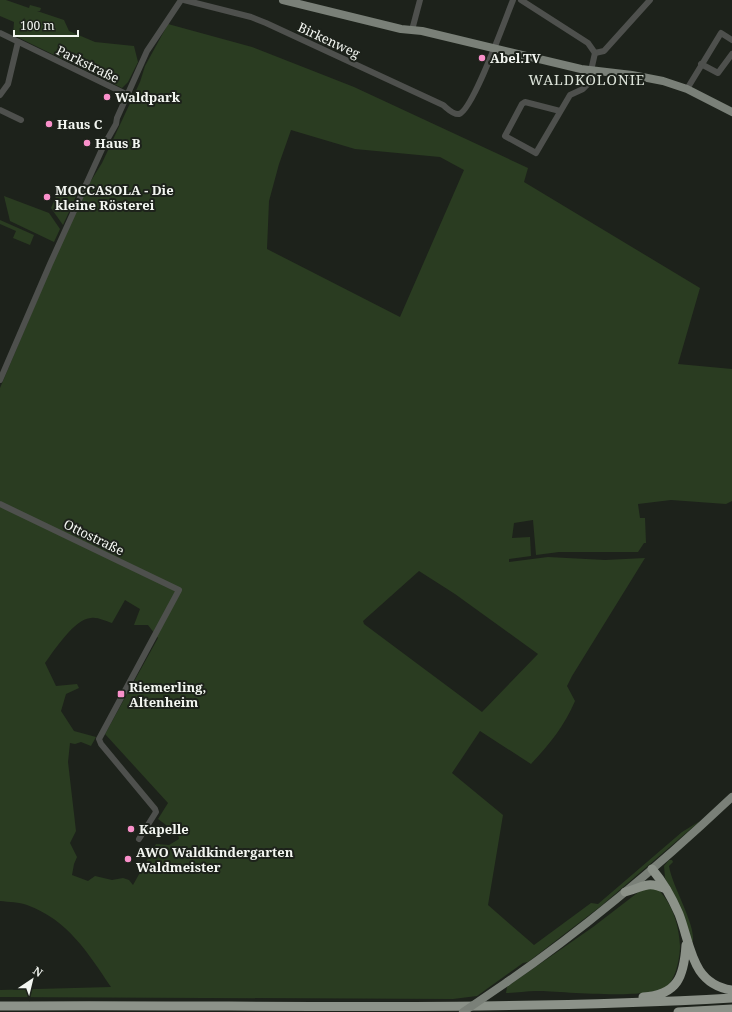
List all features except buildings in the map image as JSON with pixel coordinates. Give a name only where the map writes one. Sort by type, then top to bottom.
[{"type":"highway","points":[[652,869],[666,889],[678,913],[696,966],[704,976],[715,985],[732,990]]},
{"type":"highway","points":[[626,892],[648,884],[653,884],[666,889]]},
{"type":"highway","points":[[613,1004],[626,998],[662,994],[675,986],[684,968],[686,939]]},
{"type":"highway","points":[[0,1006],[348,1007],[613,1004],[732,998]]},
{"type":"highway","points":[[678,1012],[732,1009]]},
{"type":"main road","points":[[283,0],[401,29],[412,30],[494,48],[592,71],[648,77],[686,89],[732,112]]},
{"type":"main road","points":[[463,1012],[588,924],[732,798]]},
{"type":"street","points":[[0,380],[113,122],[117,118],[147,51],[181,0]]},
{"type":"street","name":"Birkenweg","points":[[184,0],[251,17],[266,23],[443,105],[454,114],[462,112],[474,92],[494,48]]},
{"type":"street","points":[[412,30],[420,0]]},
{"type":"street","points":[[494,48],[513,0]]},
{"type":"street","points":[[521,0],[588,43],[595,52],[588,84],[583,89],[570,95],[536,153],[505,136],[512,121],[522,104],[525,102],[560,111]]},
{"type":"street","points":[[595,52],[604,51],[650,0]]},
{"type":"street","name":"Parkstraße","points":[[0,33],[128,95]]},
{"type":"street","points":[[686,89],[721,33],[732,40]]},
{"type":"street","points":[[0,95],[8,84],[18,42]]},
{"type":"street","points":[[701,64],[718,73],[732,54]]},
{"type":"street","points":[[0,110],[21,120]]},
{"type":"street","name":"Ottostraße","points":[[0,504],[178,590],[175,599],[99,739],[101,744],[155,809],[156,812],[139,840]]},
{"type":"green space","points":[[0,0],[6,0],[29,8],[30,5],[41,8],[40,11],[37,11],[64,20],[69,31],[95,42],[134,46],[138,62],[128,82],[122,88],[13,35],[14,22],[0,16]]},
{"type":"green space","points":[[168,24],[252,47],[354,87],[528,168],[524,182],[700,288],[678,364],[732,369],[732,501],[726,504],[671,500],[638,504],[640,518],[645,518],[646,543],[644,543],[638,552],[559,552],[536,555],[533,520],[514,523],[512,538],[530,537],[531,556],[509,559],[509,562],[548,557],[605,560],[645,558],[572,676],[567,686],[575,701],[561,726],[538,757],[531,764],[480,731],[452,773],[503,815],[488,905],[534,945],[591,903],[598,904],[682,832],[700,821],[601,906],[528,962],[523,963],[477,996],[453,999],[0,997],[0,990],[111,987],[76,939],[54,919],[27,905],[0,901],[0,388],[61,244],[89,184],[102,163],[140,82],[145,66]],"holes":[[[291,130],[355,149],[440,157],[464,170],[400,317],[267,249],[269,201],[279,164]],[[419,571],[455,594],[538,654],[482,712],[364,624],[363,621]],[[125,600],[140,609],[134,625],[148,625],[158,638],[105,734],[168,803],[158,819],[170,828],[176,827],[179,839],[169,845],[156,844],[133,885],[129,880],[123,878],[112,880],[95,876],[88,881],[72,875],[77,857],[70,843],[76,831],[68,762],[70,743],[75,744],[81,742],[91,746],[96,737],[74,731],[61,711],[66,694],[79,688],[77,684],[56,686],[45,663],[65,636],[78,623],[85,619],[91,618],[102,619],[112,623]]]},
{"type":"green space","points":[[79,190],[63,225],[51,208],[57,194]]},
{"type":"green space","points":[[4,196],[49,213],[60,229],[54,242],[10,221]]},
{"type":"green space","points":[[0,220],[34,235],[30,245],[13,238],[16,231],[0,224]]},
{"type":"green space","points":[[669,860],[672,860],[673,862],[669,866],[671,874],[691,924],[693,941],[691,941],[665,878],[664,866]]},
{"type":"green space","points":[[645,887],[659,890],[672,909],[677,923],[680,946],[679,956],[673,978],[667,986],[657,991],[624,994],[536,991],[506,993],[507,987],[593,927]]},
{"type":"place","name":"Abel.TV","points":[[482,58]]},
{"type":"place","name":"Waldpark","points":[[107,97]]},
{"type":"place","name":"Haus C","points":[[49,124]]},
{"type":"place","name":"Haus B","points":[[87,143]]},
{"type":"place","name":"MOCCASOLA - Die kleine Rösterei","points":[[47,197]]},
{"type":"place","name":"Riemerling, Altenheim","points":[[121,694]]},
{"type":"place","name":"Kapelle","points":[[131,829]]},
{"type":"place","name":"AWO Waldkindergarten Waldmeister","points":[[128,859]]},
{"type":"district","name":"WALDKOLONIE","points":[[587,80]]}]
